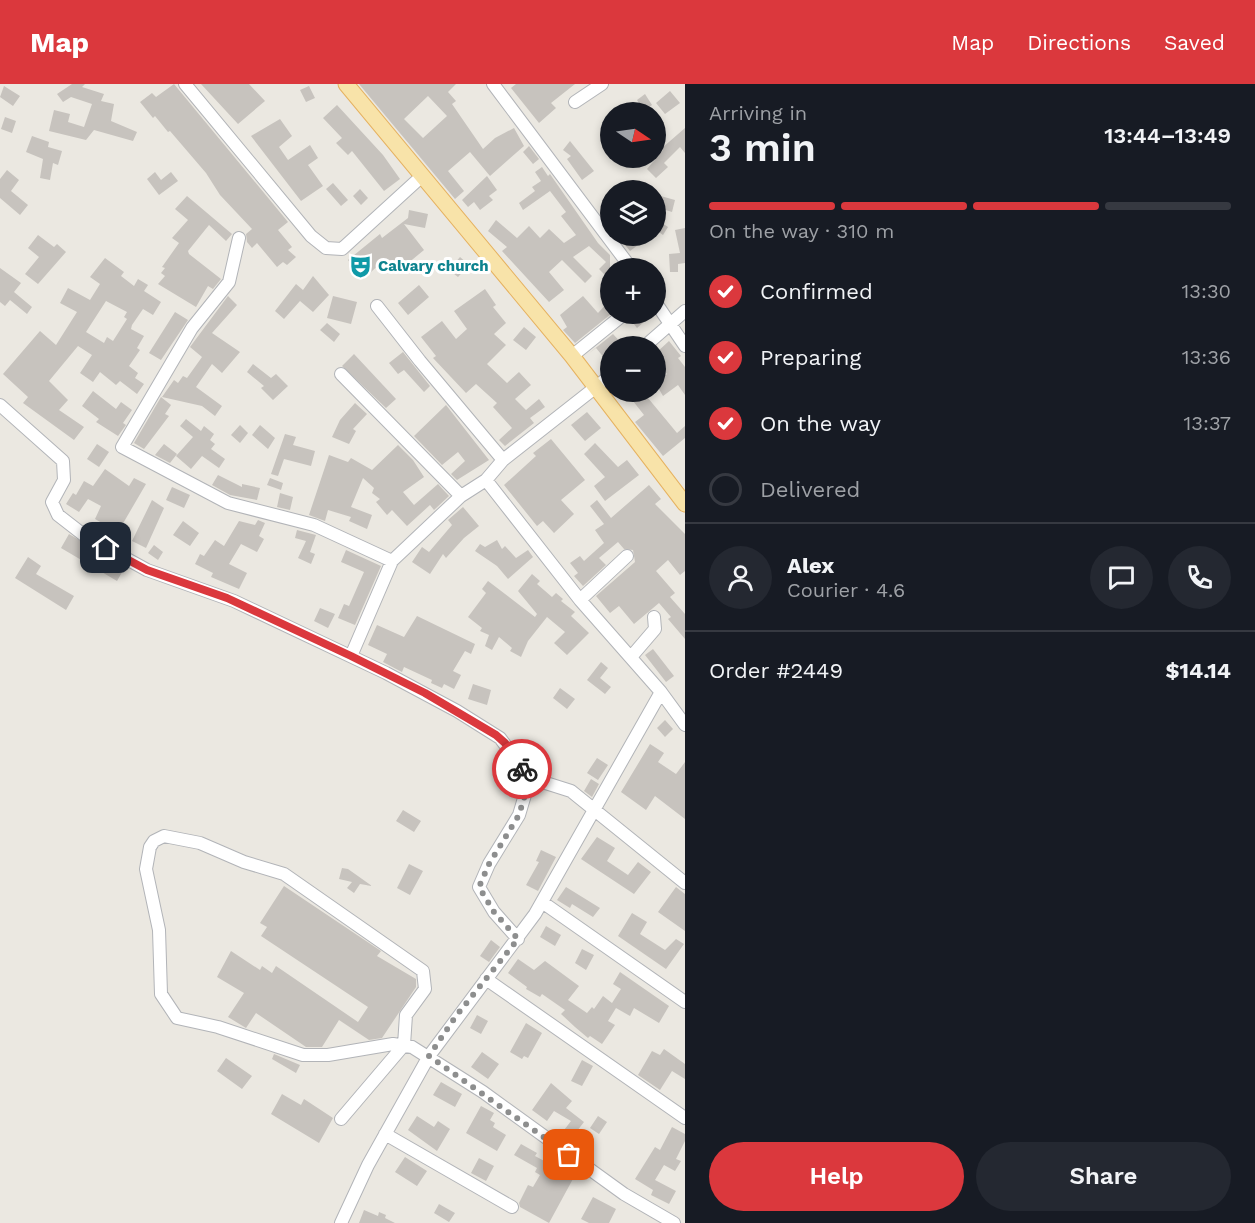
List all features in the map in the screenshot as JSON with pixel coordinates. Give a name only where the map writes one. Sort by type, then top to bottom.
[{"type":"main road","points":[[346,84],[572,356],[685,504]]},
{"type":"street","points":[[185,84],[311,236],[326,248],[342,249],[422,176]]},
{"type":"street","points":[[493,84],[624,258]]},
{"type":"street","points":[[575,102],[602,84]]},
{"type":"street","points":[[238,238],[229,282],[192,328],[122,447],[228,503],[314,525],[393,561]]},
{"type":"street","points":[[376,306],[420,362],[503,459]]},
{"type":"street","points":[[655,336],[685,311]]},
{"type":"street","points":[[666,320],[685,346]]},
{"type":"street","points":[[572,356],[612,324]]},
{"type":"street","points":[[341,374],[461,496]]},
{"type":"street","points":[[351,656],[393,561],[461,496],[486,480],[503,459],[600,385]]},
{"type":"street","points":[[0,405],[63,461],[64,480],[52,502],[58,515],[86,537],[147,570],[227,598],[425,693],[496,735],[530,778],[571,791],[685,883]]},
{"type":"street","points":[[486,480],[580,600],[662,692],[685,724]]},
{"type":"street","points":[[580,600],[627,556]]},
{"type":"street","points":[[631,657],[655,629],[654,616]]},
{"type":"street","points":[[341,1223],[385,1134],[429,1056],[518,939],[542,902],[662,692]]},
{"type":"street","points":[[518,939],[494,912],[479,887],[489,864],[519,815],[530,778]]},
{"type":"street","points":[[341,1119],[404,1044],[406,1016],[425,989],[426,981],[421,969],[284,874],[190,841],[166,836],[154,841],[147,856],[146,869],[159,930],[161,994],[177,1018],[218,1028],[303,1055],[328,1055],[404,1044],[429,1056],[624,1194],[674,1223]]},
{"type":"street","points":[[542,902],[685,1002]]},
{"type":"street","points":[[486,979],[685,1118]]},
{"type":"street","points":[[385,1134],[512,1207]]},
{"type":"building","points":[[72,84],[85,84],[82,87],[104,94],[101,101],[114,104],[111,121],[137,132],[133,141],[94,130],[86,140],[49,131],[54,110],[70,114],[68,122],[84,127],[92,104],[71,97],[63,102],[57,94]]},
{"type":"building","points":[[174,84],[288,222],[278,230],[292,247],[288,250],[296,257],[287,265],[283,262],[277,267],[257,243],[252,248],[247,242],[246,234],[252,229],[220,195],[206,173],[170,131],[168,132],[155,116],[153,118],[140,102],[152,93],[156,97]]},
{"type":"building","points":[[201,84],[249,84],[265,101],[238,124]]},
{"type":"building","points":[[359,84],[456,84],[448,92],[456,101],[452,104],[483,149],[495,138],[514,128],[524,146],[490,176],[470,152],[448,171],[464,191],[455,199]],"holes":[[[428,96],[447,116],[423,138],[404,119]]]},
{"type":"building","points":[[516,84],[575,84],[551,103],[556,108],[539,123],[511,88]]},
{"type":"building","points":[[4,86],[20,96],[13,106],[0,97]]},
{"type":"building","points":[[309,86],[315,98],[306,102],[300,90]]},
{"type":"building","points":[[670,91],[680,103],[666,113],[666,102],[657,102]]},
{"type":"building","points":[[645,94],[650,102],[638,102],[637,100]]},
{"type":"building","points":[[337,105],[383,155],[400,179],[384,191],[352,151],[348,155],[336,143],[342,138],[323,118]]},
{"type":"building","points":[[5,117],[16,121],[12,133],[1,129]]},
{"type":"building","points":[[280,119],[292,136],[279,147],[288,160],[310,145],[318,158],[308,165],[323,186],[301,201],[251,136]]},
{"type":"building","points":[[685,128],[685,153],[680,147],[666,161],[666,145]]},
{"type":"building","points":[[32,136],[49,142],[48,147],[62,151],[58,165],[53,163],[50,180],[40,178],[43,159],[26,152]]},
{"type":"building","points":[[570,141],[594,171],[582,180],[567,159],[571,156],[563,150]]},
{"type":"building","points":[[529,146],[539,159],[533,164],[523,152]]},
{"type":"building","points":[[666,165],[668,167],[656,178],[647,169],[666,168]]},
{"type":"building","points":[[542,167],[548,176],[550,174],[600,246],[610,255],[610,258],[602,258],[589,246],[573,257],[592,276],[585,283],[562,260],[549,272],[564,290],[549,302],[502,251],[507,247],[488,231],[496,220],[517,238],[529,226],[540,238],[549,229],[564,243],[576,235],[561,216],[566,212],[550,191],[523,210],[519,203],[535,191],[532,187],[541,181],[535,172]]},
{"type":"building","points":[[7,170],[19,180],[11,191],[28,205],[20,215],[0,198],[0,179]]},
{"type":"building","points":[[155,172],[161,180],[171,172],[178,181],[159,195],[147,179]]},
{"type":"building","points":[[487,176],[497,190],[489,196],[493,200],[480,210],[474,202],[468,207],[462,200]]},
{"type":"building","points":[[333,183],[348,200],[341,206],[326,189]]},
{"type":"building","points":[[360,189],[368,198],[361,205],[353,196]]},
{"type":"building","points":[[187,196],[232,234],[226,241],[209,225],[188,251],[221,279],[213,289],[208,286],[196,307],[158,284],[165,276],[161,273],[165,268],[162,267],[179,243],[172,238],[188,220],[175,209]]},
{"type":"building","points":[[666,198],[675,200],[672,212],[666,210]]},
{"type":"building","points":[[409,210],[428,214],[425,228],[404,224],[424,250],[407,264],[402,257],[386,270],[380,264],[363,279],[348,260],[380,234],[382,238],[408,218]]},
{"type":"building","points":[[685,228],[685,263],[678,264],[678,272],[670,272],[669,254],[680,253],[675,230]]},
{"type":"building","points":[[38,235],[54,247],[57,244],[66,252],[38,284],[25,274],[39,257],[28,248]]},
{"type":"building","points":[[626,246],[637,246],[630,251]]},
{"type":"building","points":[[460,257],[469,265],[458,277],[449,270]]},
{"type":"building","points":[[105,258],[124,272],[121,276],[134,286],[138,279],[148,285],[144,291],[161,302],[153,315],[143,309],[132,325],[131,329],[144,336],[137,348],[140,350],[129,366],[138,373],[135,378],[144,384],[137,394],[120,381],[116,385],[100,372],[93,382],[80,373],[92,355],[78,346],[49,381],[68,400],[59,410],[84,427],[74,440],[23,403],[28,397],[3,374],[40,331],[56,345],[77,312],[60,303],[68,288],[90,300],[100,284],[90,277]],"holes":[[[106,301],[127,312],[124,317],[127,319],[113,341],[107,337],[104,343],[86,332]]]},
{"type":"building","points":[[0,268],[21,283],[14,292],[32,307],[27,314],[10,300],[5,306],[0,302]]},
{"type":"building","points":[[313,276],[329,295],[313,312],[300,301],[284,319],[275,311],[296,284],[303,290]]},
{"type":"building","points":[[419,285],[429,297],[408,315],[398,303]]},
{"type":"building","points":[[485,289],[496,305],[493,307],[506,323],[494,334],[506,345],[487,364],[507,383],[519,372],[531,385],[515,399],[526,410],[539,399],[545,407],[530,418],[534,423],[505,446],[499,440],[512,428],[493,407],[497,403],[476,384],[466,393],[433,358],[436,356],[421,337],[442,321],[456,339],[467,329],[454,311]]},
{"type":"building","points":[[228,296],[237,305],[212,333],[240,352],[222,373],[212,364],[196,387],[222,406],[215,416],[202,406],[162,397],[174,380],[178,383],[183,376],[187,378],[202,357],[190,347]]},
{"type":"building","points":[[333,296],[357,302],[351,324],[327,318]]},
{"type":"building","points":[[583,296],[598,313],[600,311],[600,323],[575,343],[563,330],[567,327],[560,315]]},
{"type":"building","points":[[175,312],[188,320],[161,360],[149,353]]},
{"type":"building","points":[[327,323],[340,334],[334,342],[320,330]]},
{"type":"building","points":[[524,327],[536,337],[526,350],[513,340]]},
{"type":"building","points":[[669,341],[681,356],[678,358],[685,367],[685,395],[678,385],[666,394],[666,344]]},
{"type":"building","points":[[403,352],[430,386],[424,392],[404,370],[398,374],[389,363]]},
{"type":"building","points":[[354,354],[396,399],[386,408],[342,366]]},
{"type":"building","points":[[253,364],[271,378],[276,374],[288,386],[273,400],[261,388],[264,386],[247,372]]},
{"type":"building","points":[[93,391],[116,409],[121,402],[132,410],[123,423],[126,425],[118,436],[96,422],[99,419],[82,406]]},
{"type":"building","points":[[161,397],[171,405],[165,414],[169,416],[144,449],[134,443]]},
{"type":"building","points":[[634,402],[651,402],[677,433],[685,426],[685,438],[663,456],[635,422],[644,415]]},
{"type":"building","points":[[355,403],[367,414],[353,429],[356,431],[349,444],[332,437],[340,420]]},
{"type":"building","points":[[446,405],[489,460],[457,480],[451,474],[465,461],[458,452],[442,465],[414,436]]},
{"type":"building","points":[[587,412],[601,428],[585,441],[571,425]]},
{"type":"building","points":[[186,419],[201,431],[204,426],[214,434],[210,440],[215,444],[211,449],[225,459],[219,468],[202,456],[191,469],[176,456],[193,437],[180,426]]},
{"type":"building","points":[[240,425],[248,433],[240,443],[231,435]]},
{"type":"building","points":[[260,425],[275,438],[268,449],[252,435]]},
{"type":"building","points":[[285,434],[296,437],[293,445],[315,451],[311,466],[284,459],[278,476],[271,474]]},
{"type":"building","points":[[551,439],[585,480],[561,500],[574,514],[554,533],[543,521],[537,526],[504,485],[536,456],[533,453]]},
{"type":"building","points":[[595,443],[618,467],[627,460],[639,475],[605,501],[594,486],[605,477],[584,454]]},
{"type":"building","points":[[97,444],[109,452],[99,467],[87,459]]},
{"type":"building","points":[[164,444],[177,454],[170,463],[155,455]]},
{"type":"building","points":[[398,445],[413,460],[424,477],[403,492],[414,505],[438,484],[449,496],[434,510],[430,505],[407,526],[392,510],[387,515],[376,502],[380,499],[372,493],[374,488],[363,478],[351,507],[372,515],[367,529],[349,521],[351,517],[328,510],[325,521],[309,515],[329,455],[348,462],[351,458],[372,470]]},
{"type":"building","points":[[105,469],[129,486],[134,478],[146,484],[118,532],[95,519],[101,506],[88,499],[79,512],[66,504],[73,493],[76,495],[84,481],[93,486]]},
{"type":"building","points":[[218,475],[242,487],[242,484],[260,488],[257,500],[230,495],[212,485]]},
{"type":"building","points":[[270,478],[283,483],[281,490],[267,485]]},
{"type":"building","points":[[649,485],[661,499],[655,504],[685,534],[685,571],[680,575],[668,560],[656,571],[675,593],[670,597],[685,614],[685,639],[668,619],[671,617],[659,603],[634,624],[619,606],[610,613],[596,596],[635,562],[633,550],[624,549],[618,542],[599,558],[606,565],[583,586],[574,576],[578,573],[570,563],[580,556],[584,561],[604,543],[595,530],[604,524],[590,506],[597,500],[611,518]]},
{"type":"building","points":[[172,487],[190,495],[184,508],[166,500]]},
{"type":"building","points":[[280,493],[293,497],[290,510],[277,507]]},
{"type":"building","points":[[152,500],[164,508],[146,548],[132,541]]},
{"type":"building","points":[[463,507],[479,526],[464,538],[446,558],[443,554],[430,574],[412,562],[422,547],[429,552],[452,525],[448,520]]},
{"type":"building","points":[[258,520],[265,523],[259,536],[264,539],[257,552],[241,544],[229,564],[247,573],[239,589],[211,577],[213,573],[195,564],[200,554],[204,556],[215,540],[224,546],[239,521],[255,525]]},
{"type":"building","points":[[183,521],[199,533],[190,546],[173,535]]},
{"type":"building","points":[[297,530],[316,535],[310,552],[315,554],[311,564],[298,558],[306,541],[295,538]]},
{"type":"building","points":[[69,534],[125,567],[117,581],[61,548]]},
{"type":"building","points":[[497,540],[502,549],[505,546],[516,558],[528,550],[533,557],[508,579],[497,566],[475,551],[480,544],[485,547]]},
{"type":"building","points":[[154,545],[163,552],[158,560],[148,553]]},
{"type":"building","points":[[346,550],[381,566],[355,625],[338,618],[344,604],[349,606],[364,572],[341,562]]},
{"type":"building","points":[[28,557],[41,566],[36,574],[74,596],[66,610],[15,578]]},
{"type":"building","points":[[532,574],[540,581],[537,584],[552,597],[556,593],[563,599],[561,601],[575,612],[571,616],[589,633],[567,655],[554,643],[565,632],[547,617],[528,641],[521,657],[510,651],[512,648],[499,637],[492,650],[485,646],[489,635],[480,631],[482,628],[468,617],[486,593],[482,589],[488,581],[535,617],[537,614],[518,591]]},
{"type":"building","points":[[320,608],[335,614],[328,628],[314,621]]},
{"type":"building","points":[[417,616],[475,644],[471,654],[465,651],[453,671],[461,675],[454,689],[444,684],[442,688],[431,683],[432,680],[404,667],[402,672],[398,670],[383,662],[387,654],[368,645],[377,625],[404,637]]},
{"type":"building","points":[[653,649],[674,676],[666,682],[645,655]]},
{"type":"building","points":[[601,662],[608,668],[600,678],[611,687],[605,694],[587,680]]},
{"type":"building","points":[[473,684],[491,690],[487,705],[468,699]]},
{"type":"building","points":[[560,688],[575,699],[567,709],[553,698]]},
{"type":"building","points":[[665,720],[673,729],[665,737],[657,728]]},
{"type":"building","points":[[650,744],[664,753],[658,762],[676,774],[685,762],[685,819],[655,796],[646,810],[621,792]]},
{"type":"building","points":[[597,758],[608,765],[598,780],[587,773]]},
{"type":"building","points":[[591,779],[599,784],[592,797],[584,791]]},
{"type":"building","points":[[403,810],[421,821],[414,832],[396,821]]},
{"type":"building","points":[[597,837],[615,848],[607,861],[628,875],[638,862],[651,872],[634,894],[581,859]]},
{"type":"building","points":[[541,850],[556,857],[538,891],[526,885],[539,862],[536,861]]},
{"type":"building","points":[[409,864],[423,871],[410,895],[397,888]]},
{"type":"building","points":[[342,868],[348,869],[372,886],[360,884],[354,893],[347,888],[352,882],[339,879]]},
{"type":"building","points":[[284,886],[381,951],[377,956],[416,979],[416,987],[382,1038],[369,1040],[339,1020],[322,1047],[306,1047],[256,1013],[246,1028],[228,1017],[244,993],[217,977],[231,951],[260,970],[262,966],[272,973],[276,966],[358,1022],[368,1007],[261,936],[267,927],[260,923]]},
{"type":"building","points":[[566,887],[600,908],[593,917],[572,904],[570,908],[557,900]]},
{"type":"building","points":[[676,887],[685,894],[685,931],[658,912]]},
{"type":"building","points":[[632,913],[647,922],[640,934],[665,950],[676,939],[684,944],[666,969],[618,936]]},
{"type":"building","points":[[546,926],[561,935],[555,946],[540,937]]},
{"type":"building","points":[[491,940],[500,947],[489,962],[480,956]]},
{"type":"building","points":[[582,949],[594,955],[586,970],[575,963]]},
{"type":"building","points":[[518,959],[534,970],[545,961],[579,986],[568,1000],[587,1013],[592,1007],[594,1009],[603,996],[612,1003],[621,989],[613,984],[620,972],[669,1006],[659,1023],[634,1008],[630,1016],[616,1008],[608,1021],[615,1025],[602,1044],[590,1036],[588,1038],[575,1027],[561,1014],[565,1010],[542,994],[540,997],[526,989],[527,987],[508,973]]},
{"type":"building","points":[[477,1015],[488,1021],[481,1034],[470,1028]]},
{"type":"building","points":[[526,1023],[542,1033],[528,1058],[524,1056],[522,1059],[510,1052]]},
{"type":"building","points":[[664,1049],[685,1064],[685,1079],[672,1071],[660,1090],[638,1075],[652,1051],[660,1055]]},
{"type":"building","points":[[482,1052],[499,1064],[488,1079],[471,1067]]},
{"type":"building","points":[[274,1054],[300,1065],[296,1073],[272,1059]]},
{"type":"building","points":[[226,1058],[252,1076],[242,1089],[217,1071]]},
{"type":"building","points":[[582,1060],[593,1066],[582,1086],[571,1081]]},
{"type":"building","points":[[441,1082],[462,1094],[455,1107],[433,1095]]},
{"type":"building","points":[[551,1083],[572,1101],[566,1108],[584,1122],[570,1140],[561,1134],[571,1121],[554,1111],[547,1121],[532,1110]]},
{"type":"building","points":[[282,1094],[301,1105],[304,1099],[333,1118],[319,1143],[271,1114]]},
{"type":"building","points":[[481,1106],[494,1113],[490,1120],[495,1123],[493,1127],[506,1135],[497,1151],[466,1133]]},
{"type":"building","points":[[417,1116],[434,1127],[438,1121],[450,1129],[437,1151],[408,1130]]},
{"type":"building","points":[[598,1116],[607,1122],[599,1134],[590,1128]]},
{"type":"building","points":[[672,1127],[685,1134],[685,1141],[676,1159],[681,1161],[675,1171],[664,1165],[655,1180],[676,1191],[669,1204],[651,1195],[653,1190],[635,1179],[655,1147],[660,1150]]},
{"type":"building","points":[[521,1144],[537,1153],[535,1156],[574,1177],[549,1223],[520,1207],[519,1203],[528,1185],[533,1187],[540,1175],[535,1172],[537,1168],[514,1155]]},
{"type":"building","points":[[405,1157],[427,1171],[417,1186],[395,1172]]},
{"type":"building","points":[[479,1158],[494,1166],[486,1181],[471,1173]]},
{"type":"building","points":[[593,1197],[616,1209],[609,1223],[589,1223],[581,1219]]},
{"type":"building","points":[[439,1204],[455,1213],[449,1222],[434,1213]]},
{"type":"building","points":[[364,1210],[378,1216],[379,1212],[395,1223],[359,1223]]},
{"type":"way so far","points":[[522,769],[530,778],[519,815],[489,864],[479,887],[505,927],[518,939],[456,1016],[429,1056],[569,1155]]},
{"type":"place","name":"Calvary church","points":[[360,266]]},
{"type":"route","points":[[106,548],[147,570],[234,601],[425,693],[496,735],[505,743],[522,769]]}]
